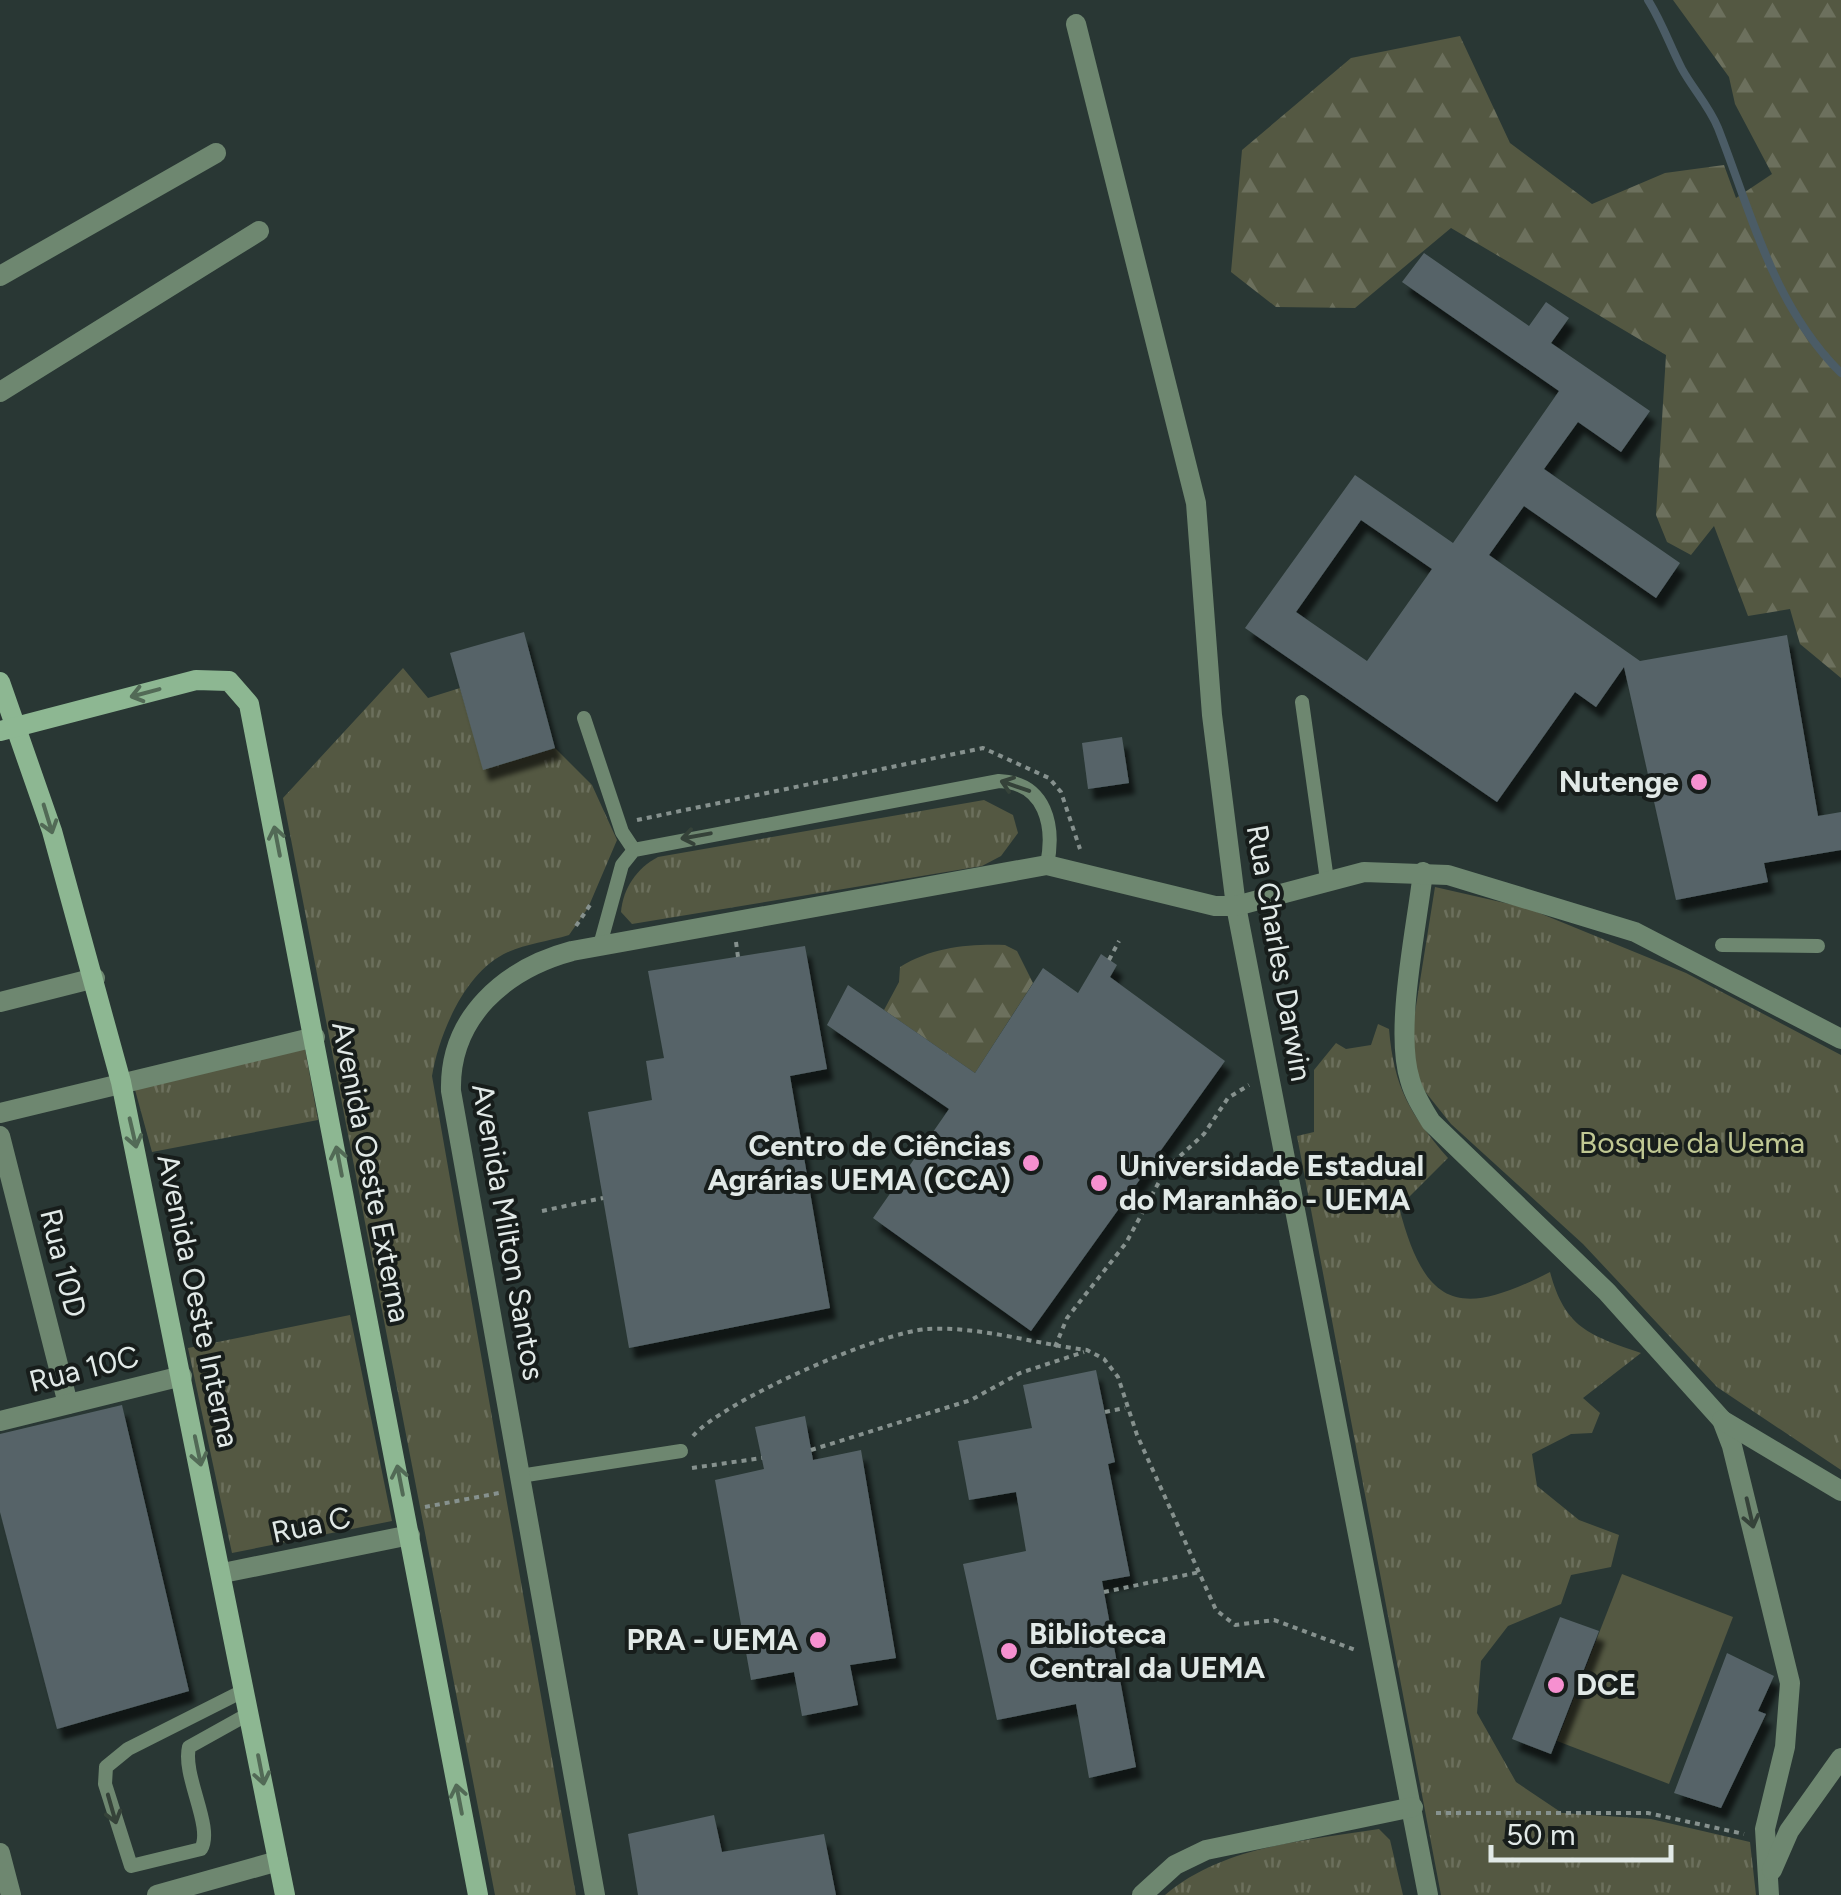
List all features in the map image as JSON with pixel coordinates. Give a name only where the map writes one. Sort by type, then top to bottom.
[{"type":"street","name":"Rua Charles Darwin","points":[[1076,24],[1196,503],[1212,716],[1236,906],[1420,1811],[1428,1895]]},
{"type":"street","points":[[0,276],[216,153]]},
{"type":"street","points":[[0,392],[259,232]]},
{"type":"street","name":"Avenida Oeste Externa","points":[[9,729],[196,680],[218,679],[238,687],[253,718],[478,1895]]},
{"type":"street","name":"Avenida Oeste Interna","points":[[0,682],[9,729],[95,978],[122,1082],[224,1573],[285,1895]]},
{"type":"street","name":"Avenida Milton Santos","points":[[595,1895],[450,1068],[460,1034],[479,1006],[509,978],[551,956],[1047,865],[1190,903],[1236,906]]},
{"type":"street","points":[[1236,906],[1364,872],[1424,872],[1607,920],[1671,947],[1841,1038]]},
{"type":"street","points":[[1424,872],[1405,1030],[1407,1068],[1431,1122],[1606,1292],[1722,1420],[1841,1491]]},
{"type":"street","points":[[0,1002],[95,978]]},
{"type":"street","points":[[0,1113],[315,1038]]},
{"type":"street","name":"Rua 10D","points":[[0,1136],[68,1404]]},
{"type":"street","name":"Rua 10C","points":[[0,1421],[182,1376]]},
{"type":"street","points":[[1722,1420],[1738,1462],[1790,1684],[1785,1747],[1765,1830],[1768,1888]]},
{"type":"street","name":"Rua C","points":[[224,1573],[410,1535]]},
{"type":"street","points":[[1768,1888],[1789,1831],[1841,1758]]},
{"type":"street","points":[[1142,1895],[1175,1865],[1206,1850],[1420,1811]]},
{"type":"street","points":[[0,1852],[7,1891]]},
{"type":"street","points":[[157,1895],[278,1861]]},
{"type":"lane","points":[[1302,702],[1327,880]]},
{"type":"lane","points":[[584,718],[622,832],[634,850]]},
{"type":"lane","points":[[600,945],[622,865],[634,850],[999,780],[1024,786],[1047,812],[1052,833],[1047,865]]},
{"type":"lane","points":[[1722,945],[1818,946]]},
{"type":"lane","points":[[521,1482],[681,1451]]},
{"type":"lane","points":[[245,1690],[128,1748],[106,1767],[105,1784],[131,1866],[201,1849],[205,1842],[187,1755],[194,1741],[250,1713]]},
{"type":"lane","points":[[182,1724],[194,1741]]},
{"type":"path","points":[[622,832],[645,816],[983,748],[1030,766],[1061,792],[1087,873]]},
{"type":"path","points":[[569,936],[596,892]]},
{"type":"path","points":[[1109,960],[1119,941]]},
{"type":"path","points":[[1055,1346],[1067,1318],[1126,1243],[1166,1169],[1204,1134],[1228,1098],[1252,1083]]},
{"type":"path","points":[[542,1211],[603,1198]]},
{"type":"path","points":[[681,1451],[700,1429],[782,1381],[925,1328],[1088,1350],[1111,1366],[1216,1610],[1235,1625],[1274,1620],[1362,1653]]},
{"type":"path","points":[[811,1450],[971,1400],[1020,1374],[1088,1350]]},
{"type":"path","points":[[1105,1412],[1126,1408]]},
{"type":"path","points":[[406,1510],[521,1482]]},
{"type":"path","points":[[1104,1592],[1200,1572]]},
{"type":"path","points":[[1420,1811],[1648,1813],[1754,1836]]},
{"type":"green space","points":[[1673,0],[1841,0],[1841,678],[1800,644],[1790,609],[1748,616],[1714,526],[1691,555],[1667,542],[1656,515],[1666,355],[1451,228],[1355,308],[1276,307],[1231,272],[1242,150],[1351,58],[1460,36],[1510,143],[1592,204],[1665,173],[1724,165],[1736,198],[1772,174],[1735,104],[1729,77]]},
{"type":"green space","points":[[403,668],[428,698],[460,688],[484,769],[555,748],[592,785],[617,840],[588,908],[569,935],[508,952],[479,973],[456,1005],[432,1076],[576,1895],[495,1895],[283,798]]},
{"type":"green space","points":[[984,800],[1013,815],[1018,833],[1001,856],[982,866],[632,924],[621,912],[632,880],[658,857]]},
{"type":"green space","name":"Bosque da Uema","points":[[1435,887],[1527,908],[1686,973],[1841,1055],[1841,1470],[1717,1387],[1583,1244],[1451,1124],[1423,1089],[1409,1050]]},
{"type":"green space","points":[[1005,945],[1017,951],[1033,983],[975,1073],[884,1010],[899,982],[900,967],[912,960],[951,948]]},
{"type":"green space","points":[[1378,1024],[1389,1029],[1395,1068],[1406,1099],[1448,1158],[1399,1207],[1409,1241],[1434,1284],[1450,1295],[1469,1299],[1492,1296],[1550,1272],[1563,1306],[1582,1327],[1641,1353],[1583,1398],[1600,1413],[1592,1433],[1571,1434],[1532,1454],[1537,1486],[1579,1520],[1619,1535],[1611,1567],[1571,1575],[1561,1604],[1508,1626],[1481,1661],[1477,1713],[1516,1782],[1562,1813],[1651,1819],[1750,1842],[1756,1895],[1441,1895],[1297,1136],[1314,1132],[1314,1070],[1336,1043],[1346,1049],[1371,1045]]},
{"type":"green space","points":[[305,1049],[318,1120],[152,1152],[134,1086]]},
{"type":"green space","points":[[350,1315],[392,1521],[232,1553],[188,1348]]},
{"type":"green space","points":[[1622,1574],[1733,1617],[1669,1784],[1557,1741]]},
{"type":"green space","points":[[1379,1829],[1390,1840],[1403,1895],[1165,1895],[1188,1878],[1239,1855]]},
{"type":"building","points":[[1424,253],[1529,326],[1546,302],[1569,318],[1551,343],[1650,411],[1621,452],[1578,422],[1544,469],[1680,563],[1656,598],[1524,506],[1489,555],[1640,661],[1787,635],[1818,816],[1841,812],[1841,850],[1764,863],[1768,882],[1676,900],[1624,667],[1596,707],[1575,692],[1497,802],[1245,628],[1355,475],[1453,543],[1559,391],[1402,282]],"holes":[[[1361,520],[1432,569],[1367,661],[1296,612]]]},
{"type":"building","points":[[524,632],[555,748],[483,770],[450,653]]},
{"type":"building","points":[[1122,737],[1129,783],[1088,789],[1082,743]]},
{"type":"building","points":[[805,946],[827,1069],[790,1076],[830,1308],[629,1348],[588,1112],[652,1100],[646,1061],[664,1058],[648,971]]},
{"type":"building","name":"Centro de Ciências Agrárias UEMA (CCA)","points":[[1101,954],[1117,965],[1110,977],[1225,1061],[1031,1331],[873,1218],[949,1109],[827,1025],[848,985],[975,1073],[1043,968],[1078,993]]},
{"type":"building","name":"Biblioteca Central da UEMA","points":[[1096,1370],[1115,1462],[1108,1464],[1130,1576],[1102,1581],[1136,1767],[1089,1778],[1076,1704],[997,1720],[963,1564],[1026,1551],[1016,1492],[969,1500],[958,1441],[1032,1428],[1023,1385]]},
{"type":"building","points":[[122,1405],[189,1691],[57,1729],[0,1512],[0,1434]]},
{"type":"building","points":[[805,1416],[813,1460],[861,1450],[896,1658],[850,1665],[858,1705],[802,1716],[794,1672],[751,1680],[715,1480],[764,1469],[755,1427]]},
{"type":"building","name":"DCE","points":[[1560,1617],[1599,1631],[1551,1754],[1512,1739]]},
{"type":"building","points":[[1727,1653],[1774,1676],[1758,1711],[1766,1714],[1721,1808],[1674,1793]]},
{"type":"building","points":[[714,1815],[722,1852],[824,1834],[836,1895],[638,1895],[628,1834]]},
{"type":"waterway","points":[[1648,0],[1682,69],[1714,120],[1781,289],[1818,347],[1841,373]]},
{"type":"place","name":"Nutenge","points":[[1699,782]]},
{"type":"place","name":"Centro de Ciências Agrárias UEMA (CCA)","points":[[1031,1163]]},
{"type":"place","name":"Universidade Estadual do Maranhão - UEMA","points":[[1099,1183]]},
{"type":"place","name":"PRA - UEMA","points":[[818,1640]]},
{"type":"place","name":"Biblioteca Central da UEMA","points":[[1009,1651]]},
{"type":"place","name":"DCE","points":[[1556,1685]]}]
